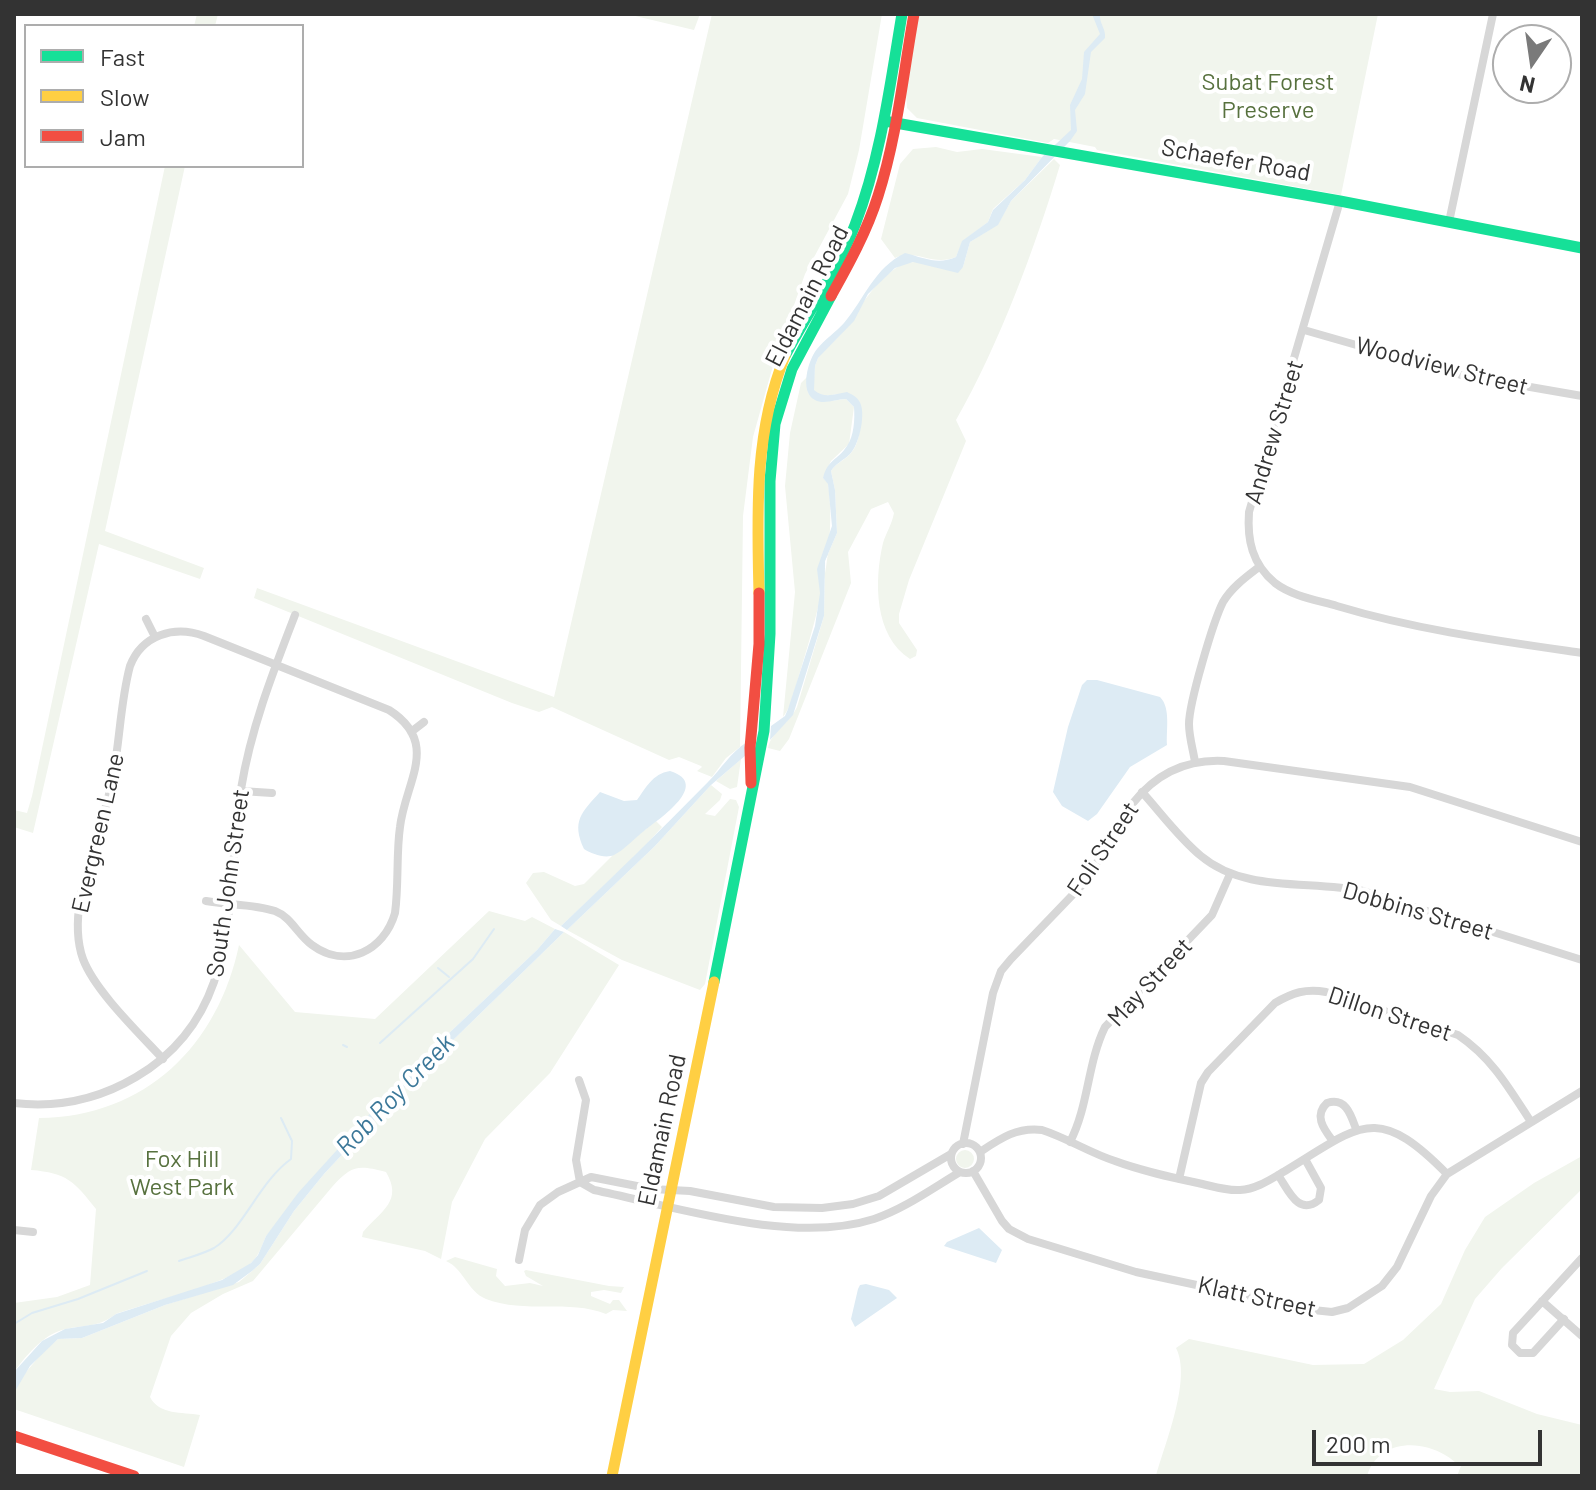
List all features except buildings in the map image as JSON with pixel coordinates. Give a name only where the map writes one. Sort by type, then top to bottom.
[{"type":"main road","name":"Eldamain Road","points":[[612,1476],[673,1189],[751,791],[761,763],[770,602],[770,464],[777,415],[796,356],[869,222],[882,180],[902,14]]},
{"type":"main road","name":"Eldamain Road","points":[[888,121],[914,14]]},
{"type":"main road","name":"Schaefer Road","points":[[888,121],[1340,201],[1582,248]]},
{"type":"main road","points":[[14,1436],[134,1476]]},
{"type":"street","points":[[1449,222],[1493,14]]},
{"type":"street","name":"Andrew Street","points":[[1259,567],[1250,543],[1249,512],[1340,201]]},
{"type":"street","name":"Woodview Street","points":[[1304,330],[1461,375],[1582,396]]},
{"type":"street","points":[[1195,762],[1189,723],[1191,707],[1223,602],[1259,567],[1286,590],[1386,620],[1439,632],[1582,653]]},
{"type":"street","name":"South John Street","points":[[14,1103],[54,1104],[90,1098],[124,1084],[163,1059],[190,1031],[211,994],[224,954],[241,791],[261,705],[295,615]]},
{"type":"street","points":[[146,619],[155,637],[169,632],[191,632],[389,710],[402,719],[417,748],[417,762],[400,825],[395,913],[391,927],[376,946],[351,955],[324,952],[280,914],[263,908],[206,901]]},
{"type":"street","name":"Evergreen Lane","points":[[155,637],[137,654],[130,666],[113,779],[80,896],[77,922],[82,957],[94,979],[163,1059]]},
{"type":"street","points":[[411,732],[424,722]]},
{"type":"street","name":"Foli Street","points":[[963,1144],[991,1000],[1001,971],[1085,882],[1142,792],[1167,773],[1195,762],[1224,761],[1410,787],[1582,842]]},
{"type":"street","points":[[241,791],[272,793]]},
{"type":"street","name":"Dobbins Street","points":[[1142,792],[1200,856],[1230,874],[1263,881],[1363,891],[1582,960]]},
{"type":"street","name":"May Street","points":[[1070,1142],[1085,1105],[1096,1052],[1105,1027],[1212,915],[1230,874]]},
{"type":"street","name":"Dillon Street","points":[[1179,1179],[1195,1098],[1208,1072],[1275,1003],[1288,995],[1305,991],[1318,990],[1337,995],[1458,1035],[1483,1053],[1498,1070],[1531,1122]]},
{"type":"street","points":[[579,1080],[586,1100],[576,1160],[580,1182],[594,1190],[788,1228],[872,1220],[893,1212],[960,1172],[973,1171],[979,1164],[980,1152]]},
{"type":"street","name":"Klatt Street","points":[[973,1171],[1002,1221],[1009,1229],[1028,1239],[1136,1272],[1332,1312],[1355,1304],[1389,1279],[1431,1196],[1447,1174],[1582,1091]]},
{"type":"street","points":[[1332,1140],[1320,1121],[1321,1110],[1327,1103],[1338,1102],[1346,1107],[1356,1129]]},
{"type":"street","points":[[980,1152],[1020,1130],[1042,1130],[1115,1161],[1179,1179],[1243,1190],[1263,1184],[1332,1140],[1356,1129],[1377,1128],[1409,1139],[1447,1174]]},
{"type":"street","points":[[519,1260],[525,1230],[540,1205],[558,1192],[591,1177],[652,1189],[673,1189],[774,1207],[807,1209],[840,1206],[879,1196],[963,1144],[971,1144],[980,1152]]},
{"type":"street","points":[[951,1154],[954,1167],[960,1172]]},
{"type":"street","points":[[1278,1175],[1295,1201],[1301,1205],[1313,1205],[1319,1200],[1321,1188],[1305,1159]]},
{"type":"street","points":[[14,1230],[33,1232]]},
{"type":"street","points":[[1564,1319],[1536,1351],[1526,1355],[1516,1351],[1511,1340],[1513,1333],[1582,1258]]},
{"type":"street","points":[[1542,1301],[1582,1336]]},
{"type":"green space","points":[[197,14],[218,14],[216,24],[194,24]]},
{"type":"green space","points":[[627,14],[700,14],[694,30]]},
{"type":"green space","points":[[712,14],[882,14],[859,150],[848,194],[805,274],[774,362],[753,437],[743,516],[740,747],[726,758],[712,777],[697,771],[701,766],[679,757],[669,760],[552,707],[539,712],[512,703],[254,598],[257,588],[554,697]]},
{"type":"green space","name":"Subat Forest Preserve","points":[[919,14],[1378,14],[1341,195],[1097,150],[1095,147],[1054,139],[1048,143],[917,118],[907,108],[906,93]]},
{"type":"green space","points":[[936,147],[957,152],[982,149],[1042,157],[1025,180],[993,209],[988,222],[963,241],[956,257],[939,260],[903,255],[895,258],[881,239],[900,164],[913,149]]},
{"type":"green space","points":[[1054,159],[1060,165],[1015,296],[956,420],[966,441],[909,580],[899,614],[899,623],[917,650],[916,656],[910,659],[889,637],[880,607],[880,558],[894,513],[888,502],[871,509],[848,552],[851,583],[789,739],[780,751],[768,748],[797,707],[824,616],[825,561],[837,533],[831,471],[849,455],[860,431],[861,406],[837,394],[824,395],[813,390],[818,358],[840,335],[881,280],[892,271],[914,262],[948,269],[963,267],[970,242],[998,224],[1011,201]]},
{"type":"green space","points":[[165,168],[185,168],[105,531],[204,568],[200,579],[99,544],[33,833],[14,827],[14,810],[27,813]]},
{"type":"green space","points":[[807,377],[808,393],[830,401],[846,399],[854,407],[849,444],[831,461],[823,478],[828,483],[830,506],[824,579],[793,696],[783,717],[795,592],[785,486],[790,433],[801,383]]},
{"type":"green space","points":[[741,759],[737,787],[730,789],[716,781]]},
{"type":"green space","points":[[711,785],[722,794],[705,814],[715,816],[730,799],[736,800],[739,807],[705,984],[700,990],[622,960],[567,930],[655,846]]},
{"type":"green space","points":[[656,821],[662,827],[637,855],[561,926],[551,920],[526,883],[533,873],[544,872],[575,886],[584,884],[613,855]]},
{"type":"green space","name":"Fox Hill West Park","points":[[489,911],[525,921],[532,917],[555,929],[537,950],[411,1069],[266,1236],[251,1263],[207,1285],[116,1314],[96,1324],[55,1333],[35,1347],[14,1372],[14,1303],[57,1297],[90,1285],[96,1209],[69,1180],[53,1173],[31,1170],[39,1118],[77,1114],[112,1105],[144,1089],[171,1069],[195,1043],[214,1014],[229,981],[239,945],[295,1012],[375,1019]]},
{"type":"green space","points":[[564,932],[619,965],[550,1073],[485,1139],[452,1202],[441,1259],[425,1251],[362,1237],[388,1205],[391,1182],[386,1172],[369,1168],[350,1171],[332,1187],[253,1281],[191,1313],[171,1336],[150,1397],[165,1410],[200,1415],[184,1467],[14,1409],[14,1393],[21,1378],[58,1339],[82,1338],[165,1305],[239,1282],[252,1271],[324,1174],[407,1085]]},
{"type":"green space","points":[[965,1150],[974,1159],[965,1168],[956,1159]]},
{"type":"green space","points":[[1582,1156],[1582,1189],[1475,1299],[1434,1389],[1479,1391],[1537,1414],[1582,1425],[1582,1476],[1457,1476],[1461,1466],[1447,1456],[1411,1445],[1399,1446],[1379,1456],[1367,1476],[1156,1476],[1179,1393],[1180,1361],[1176,1348],[1189,1339],[1313,1365],[1364,1364],[1403,1340],[1441,1304],[1465,1250],[1485,1217],[1534,1183]]},
{"type":"green space","points":[[455,1257],[497,1269],[496,1276],[505,1286],[530,1283],[543,1286],[526,1276],[526,1270],[624,1287],[621,1293],[604,1290],[591,1292],[591,1296],[610,1304],[613,1300],[619,1300],[627,1311],[613,1310],[606,1314],[577,1307],[516,1306],[486,1299],[474,1291],[457,1269],[446,1261]]},
{"type":"water","points":[[1092,14],[1100,14],[1105,38],[1091,52],[1085,94],[1075,110],[1077,131],[1070,141],[1011,201],[998,225],[970,242],[963,267],[958,273],[913,262],[895,268],[868,294],[854,321],[818,358],[814,390],[826,395],[847,392],[854,396],[861,405],[862,423],[853,450],[831,471],[837,533],[825,561],[824,616],[793,715],[770,740],[771,726],[785,716],[788,709],[815,626],[820,593],[817,569],[832,526],[828,484],[823,478],[827,467],[843,451],[853,432],[854,407],[846,399],[822,402],[810,396],[806,383],[811,360],[820,345],[844,323],[871,284],[894,259],[905,253],[937,261],[956,257],[962,241],[988,222],[993,210],[1071,130],[1070,105],[1082,79],[1084,52],[1100,34]]},
{"type":"water","points":[[1087,680],[1160,697],[1166,707],[1167,720],[1167,745],[1130,767],[1097,814],[1088,821],[1062,806],[1053,792],[1068,727],[1082,685]]},
{"type":"water","points":[[747,742],[746,755],[711,785],[655,846],[567,930],[561,926],[654,837]]},
{"type":"water","points":[[670,771],[682,777],[686,784],[684,793],[670,810],[614,855],[599,855],[584,849],[578,831],[580,818],[600,792],[624,801],[637,800],[654,778]]},
{"type":"water","name":"Rob Roy Creek","points":[[555,929],[564,932],[407,1085],[324,1174],[252,1271],[233,1285],[165,1305],[82,1338],[58,1339],[30,1366],[14,1393],[14,1372],[42,1341],[65,1329],[103,1323],[116,1314],[222,1280],[251,1263],[266,1236],[298,1193],[346,1140],[411,1069],[537,950]]},
{"type":"water","points":[[979,1228],[1002,1250],[996,1263],[944,1246],[947,1242]]},
{"type":"water","points":[[866,1284],[889,1290],[897,1298],[855,1327],[851,1319],[858,1289]]},
{"type":"waterway","points":[[380,1043],[473,959],[494,929]]},
{"type":"waterway","points":[[438,968],[449,977]]},
{"type":"waterway","points":[[343,1045],[347,1047]]},
{"type":"waterway","points":[[179,1261],[210,1250],[224,1240],[270,1180],[291,1159],[292,1141],[281,1118]]},
{"type":"waterway","points":[[14,1324],[32,1313],[78,1299],[147,1271]]},
{"type":"traffic: fast","points":[[785,356],[840,259],[864,199],[884,121],[902,14]]},
{"type":"traffic: fast","points":[[890,122],[1340,201],[1582,248]]},
{"type":"traffic: fast","points":[[714,982],[764,731],[770,634],[770,481],[775,424],[792,369],[831,296]]},
{"type":"traffic: slow","points":[[759,593],[758,502],[763,443],[775,385],[785,356]]},
{"type":"traffic: slow","points":[[612,1476],[714,982]]},
{"type":"traffic: jam","points":[[831,296],[863,235],[885,174],[914,14]]},
{"type":"traffic: jam","points":[[751,783],[750,748],[759,644],[759,593]]},
{"type":"traffic: jam","points":[[14,1436],[134,1476]]}]
